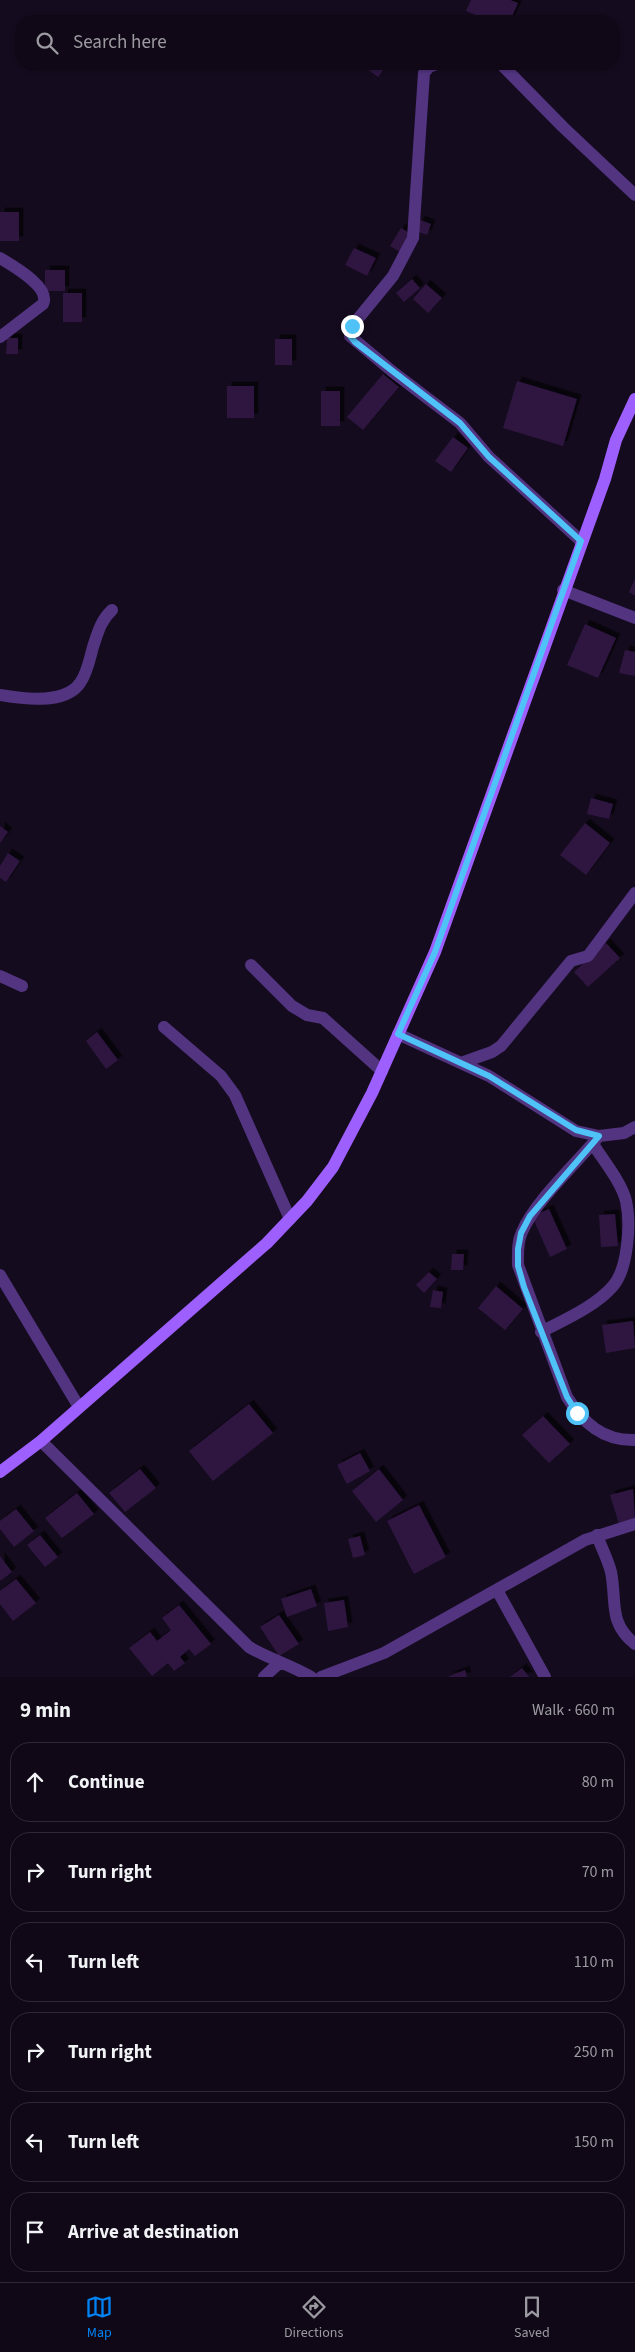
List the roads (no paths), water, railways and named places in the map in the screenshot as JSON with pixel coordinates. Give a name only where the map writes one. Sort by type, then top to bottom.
[{"type":"main road","points":[[0,1472],[41,1441],[267,1243],[307,1202],[333,1167],[382,1071],[435,952],[604,479],[616,440],[635,399]]},
{"type":"street","points":[[426,70],[424,73],[413,238],[393,276],[352,326],[350,336],[355,342],[460,423],[489,457],[581,541]]},
{"type":"street","points":[[507,70],[562,127],[635,195]]},
{"type":"street","points":[[0,258],[34,282],[42,290],[45,297],[43,304],[0,338]]},
{"type":"street","points":[[563,590],[635,618]]},
{"type":"street","points":[[0,695],[49,698],[68,694],[80,683],[98,630],[104,617],[112,610]]},
{"type":"street","points":[[461,1063],[492,1052],[501,1046],[571,961],[588,956],[635,893]]},
{"type":"street","points":[[251,965],[292,1006],[307,1015],[324,1018],[382,1071]]},
{"type":"street","points":[[0,976],[22,986]]},
{"type":"street","points":[[164,1027],[221,1076],[235,1095],[290,1220]]},
{"type":"street","points":[[398,1034],[489,1076],[576,1130],[596,1140],[630,1200],[627,1246],[622,1270],[613,1287],[585,1308],[541,1332]]},
{"type":"street","points":[[635,1127],[624,1133],[596,1140],[530,1216],[521,1233],[518,1249],[518,1266],[541,1332],[567,1397],[577,1413],[589,1425],[608,1437],[635,1440]]},
{"type":"street","points":[[0,1275],[79,1407]]},
{"type":"street","points":[[41,1441],[249,1647],[311,1677]]},
{"type":"street","points":[[321,1677],[384,1653],[585,1540],[635,1524]]},
{"type":"street","points":[[597,1536],[610,1570],[616,1619],[622,1630],[635,1644]]},
{"type":"street","points":[[496,1590],[545,1677]]},
{"type":"street","points":[[264,1677],[279,1663]]}]
